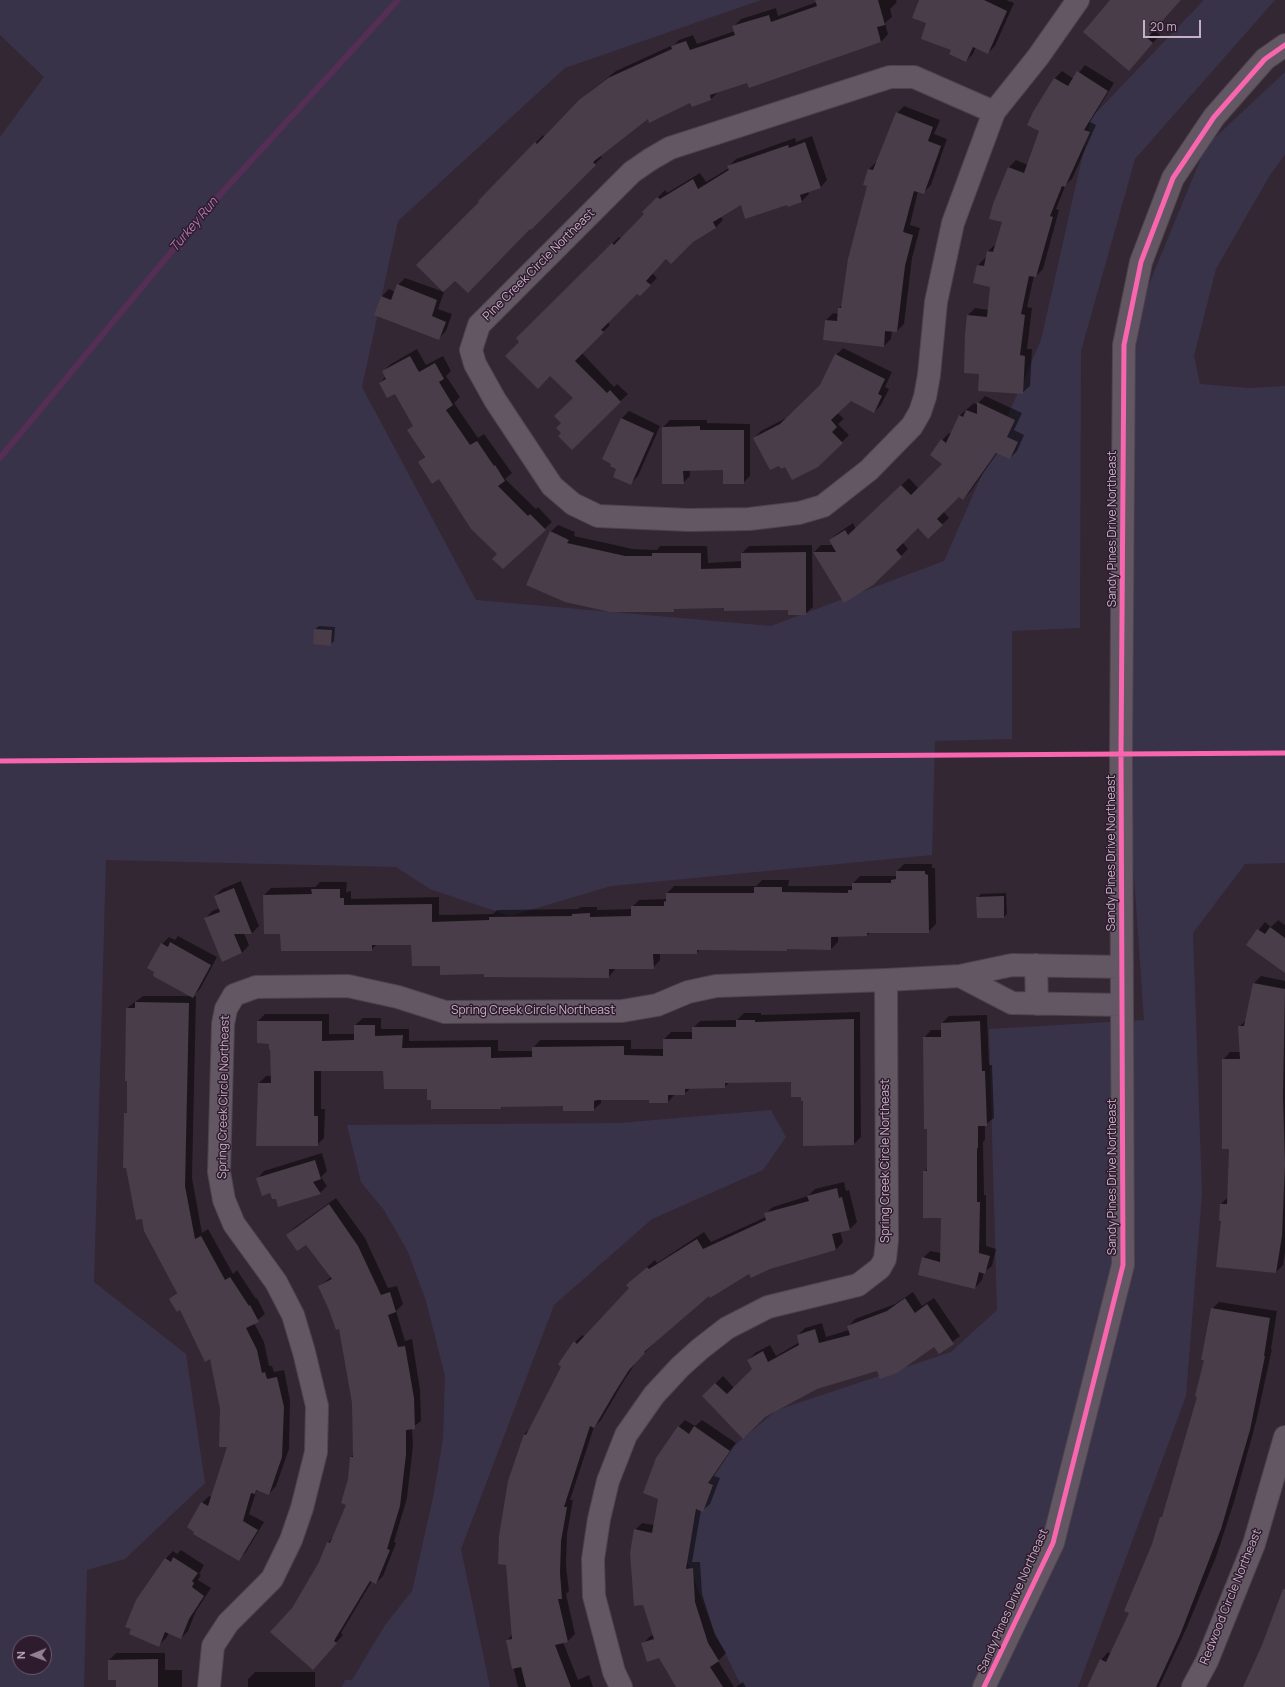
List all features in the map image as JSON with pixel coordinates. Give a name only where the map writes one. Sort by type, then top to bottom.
[{"type":"street","name":"Pine Creek Circle Northeast","points":[[994,112],[914,77],[890,77],[670,148],[632,172],[479,325],[474,335],[471,350],[475,364],[496,400],[552,486],[573,504],[598,516],[690,520],[749,519],[800,513],[823,506],[869,470],[912,426],[920,412],[925,397],[936,302],[953,223],[994,112],[1038,58],[1078,0]]},
{"type":"street","name":"Sandy Pines Drive Northeast","points":[[984,1687],[1053,1543],[1123,1266],[1121,753],[1124,345],[1141,262],[1173,178],[1214,117],[1265,59],[1285,45]]},
{"type":"street","name":"Spring Creek Circle Northeast","points":[[209,1687],[213,1646],[228,1623],[272,1579],[291,1540],[302,1508],[316,1452],[317,1406],[304,1352],[293,1315],[276,1282],[234,1224],[224,1200],[220,1172],[223,1024],[226,1009],[234,995],[256,988],[348,986],[398,997],[445,1012],[622,1011],[657,1005],[688,992],[716,986],[960,976],[1012,965],[1122,967]]},
{"type":"street","points":[[1036,965],[1037,1004]]},
{"type":"street","points":[[960,976],[1012,1003],[1122,1005]]},
{"type":"street","name":"Spring Creek Circle Northeast","points":[[621,1687],[614,1672],[594,1596],[593,1559],[599,1520],[608,1481],[626,1435],[654,1395],[680,1367],[727,1328],[768,1307],[858,1285],[880,1268],[885,1259],[887,1240],[886,980]]},
{"type":"street","name":"Redwood Circle Northeast","points":[[1193,1687],[1206,1661],[1254,1544],[1285,1437]]},
{"type":"shaded area","points":[[0,0],[761,0],[565,68],[398,221],[362,387],[476,600],[771,626],[944,561],[1041,340],[1091,118],[1204,0],[1275,0],[1135,159],[1081,351],[1080,628],[1012,631],[1012,739],[935,741],[932,855],[611,886],[510,916],[430,889],[396,867],[106,860],[94,1282],[186,1354],[205,1483],[125,1559],[87,1570],[84,1687],[0,1687],[0,137],[44,77],[0,35]]},
{"type":"shaded area","points":[[1285,72],[1285,155],[1270,175],[1216,269],[1194,356],[1200,384],[1248,388],[1285,386],[1285,863],[1245,864],[1193,933],[1202,1193],[1186,1396],[1078,1687],[742,1687],[713,1629],[686,1559],[706,1469],[777,1410],[951,1352],[997,1310],[989,1029],[1144,1020],[1133,862],[1131,719],[1135,501],[1124,345],[1206,146]]},
{"type":"shaded area","points":[[771,1110],[786,1137],[763,1170],[652,1219],[554,1305],[461,1549],[490,1687],[342,1687],[345,1680],[352,1680],[385,1625],[412,1591],[433,1498],[443,1439],[445,1376],[426,1301],[408,1252],[384,1210],[361,1182],[347,1125],[619,1123]]},
{"type":"building","points":[[815,0],[878,0],[885,25],[877,27],[881,42],[749,88],[747,83],[710,95],[711,100],[692,107],[690,103],[649,123],[648,119],[593,162],[596,165],[531,230],[530,229],[468,293],[455,281],[443,292],[416,265],[479,202],[478,201],[535,142],[537,144],[579,100],[608,78],[672,49],[671,46],[686,41],[690,50],[735,35],[732,26],[769,15],[771,22],[817,6]]},
{"type":"building","points":[[919,0],[984,0],[1007,11],[988,54],[973,47],[966,62],[949,54],[951,50],[921,39],[926,23],[912,18]]},
{"type":"building","points":[[1110,0],[1181,0],[1147,38],[1153,43],[1129,71],[1083,32]]},
{"type":"building","points":[[1077,71],[1108,91],[1084,130],[1090,132],[1065,187],[1062,186],[1050,216],[1053,217],[1036,277],[1029,276],[1021,314],[1025,315],[1020,355],[1025,356],[1023,394],[978,391],[979,374],[964,373],[965,334],[967,315],[987,317],[990,287],[973,283],[977,265],[984,266],[987,251],[993,252],[1002,222],[989,219],[993,204],[1008,167],[1024,173],[1039,131],[1027,125],[1033,112],[1054,78],[1068,86]]},
{"type":"building","points":[[896,112],[933,127],[928,141],[941,146],[924,194],[914,191],[903,232],[913,235],[905,266],[897,332],[885,331],[884,347],[823,340],[825,320],[837,321],[838,308],[841,308],[848,259],[867,186],[863,185],[868,169],[873,170]]},
{"type":"building","points":[[805,142],[821,188],[800,195],[802,202],[788,207],[787,205],[745,219],[741,205],[713,222],[716,228],[693,242],[671,264],[666,259],[646,281],[651,285],[640,296],[637,294],[601,330],[604,332],[575,361],[607,393],[610,390],[621,402],[572,450],[558,436],[561,433],[556,428],[561,423],[554,416],[573,398],[550,376],[538,389],[505,356],[519,342],[516,338],[612,243],[614,245],[644,214],[642,212],[657,197],[660,199],[693,179],[698,189],[729,170],[727,166],[788,145],[789,148]]},
{"type":"building","points":[[397,284],[437,300],[432,316],[446,322],[439,340],[374,315],[381,296],[391,300]]},
{"type":"building","points":[[835,354],[885,379],[878,394],[882,396],[874,413],[851,401],[831,420],[837,427],[832,432],[843,443],[818,467],[792,480],[785,467],[781,469],[779,466],[770,470],[753,438],[780,424],[820,385]]},
{"type":"building","points":[[410,356],[419,372],[435,363],[444,379],[439,382],[453,405],[446,410],[470,445],[477,441],[494,466],[495,465],[505,481],[498,486],[528,516],[530,514],[546,530],[503,569],[492,559],[497,554],[471,529],[439,479],[432,484],[418,462],[425,457],[407,430],[413,426],[395,394],[387,398],[379,383],[386,379],[382,371]]},
{"type":"building","points":[[977,402],[1015,420],[1007,437],[1018,442],[1010,459],[996,453],[963,500],[959,497],[937,519],[943,525],[928,539],[918,528],[896,550],[902,557],[873,585],[844,603],[813,552],[836,552],[829,540],[845,530],[848,535],[901,485],[911,495],[942,464],[930,455],[941,439],[946,443],[959,415],[963,417],[966,410],[977,414]]},
{"type":"building","points":[[621,418],[654,433],[631,485],[613,477],[616,469],[602,459]]},
{"type":"building","points":[[700,426],[700,430],[744,430],[744,484],[723,484],[723,470],[683,471],[684,484],[662,484],[662,427]]},
{"type":"building","points":[[550,531],[569,540],[567,543],[625,556],[652,556],[652,553],[701,553],[701,569],[741,568],[741,553],[806,552],[806,615],[788,615],[788,610],[724,611],[724,608],[674,609],[674,612],[610,612],[565,602],[526,585]]},
{"type":"building","points":[[314,629],[332,630],[331,646],[313,644]]},
{"type":"building","points":[[896,871],[925,871],[925,874],[928,875],[929,933],[867,933],[867,936],[831,937],[831,950],[697,950],[697,954],[653,954],[654,969],[609,969],[609,978],[484,977],[484,974],[440,975],[440,966],[412,966],[411,945],[372,945],[372,951],[281,951],[280,934],[264,934],[263,895],[312,894],[311,889],[340,889],[340,898],[344,898],[344,905],[432,904],[432,922],[489,920],[489,917],[572,916],[572,914],[590,913],[590,917],[631,916],[631,906],[664,906],[664,901],[666,902],[666,893],[754,893],[754,887],[782,887],[782,892],[848,893],[848,890],[852,890],[852,883],[891,883],[891,880],[896,879]]},
{"type":"building","points":[[234,888],[252,934],[234,934],[242,953],[222,962],[204,918],[220,912],[214,896]]},
{"type":"building","points":[[1004,896],[1004,918],[977,918],[976,897]]},
{"type":"building","points":[[1270,927],[1285,938],[1285,973],[1246,945],[1257,929],[1265,934]]},
{"type":"building","points":[[170,942],[211,965],[193,998],[153,976],[154,972],[147,968],[161,943],[168,947]]},
{"type":"building","points":[[1253,983],[1285,989],[1283,1096],[1285,1164],[1282,1236],[1276,1273],[1216,1267],[1221,1221],[1219,1221],[1220,1204],[1227,1204],[1229,1149],[1222,1149],[1222,1059],[1240,1059],[1238,1026],[1244,1026]]},
{"type":"building","points":[[135,1002],[189,1003],[185,1186],[195,1239],[201,1236],[225,1280],[230,1277],[249,1306],[250,1305],[259,1322],[246,1328],[257,1350],[262,1373],[265,1372],[267,1379],[277,1377],[284,1407],[282,1457],[269,1495],[256,1490],[255,1494],[251,1493],[243,1521],[258,1530],[239,1561],[193,1534],[194,1532],[187,1527],[201,1502],[208,1506],[227,1447],[219,1447],[220,1409],[210,1359],[205,1362],[180,1310],[177,1312],[169,1299],[177,1293],[144,1231],[142,1219],[136,1220],[126,1168],[123,1168],[124,1113],[127,1113],[127,1081],[125,1081],[126,1008],[135,1008]]},
{"type":"building","points":[[854,1019],[854,1145],[803,1146],[803,1101],[801,1101],[801,1097],[791,1097],[791,1082],[725,1083],[725,1088],[685,1089],[685,1095],[668,1095],[668,1103],[649,1103],[649,1100],[597,1100],[594,1101],[594,1111],[563,1111],[563,1106],[501,1107],[501,1109],[431,1109],[431,1100],[427,1100],[427,1089],[384,1089],[383,1071],[314,1071],[314,1116],[318,1116],[318,1146],[256,1146],[258,1083],[271,1083],[269,1044],[257,1043],[257,1021],[322,1021],[322,1041],[354,1040],[354,1025],[375,1025],[375,1036],[403,1035],[402,1048],[491,1047],[491,1058],[532,1057],[532,1047],[624,1046],[624,1055],[663,1056],[663,1039],[692,1039],[692,1027],[736,1027],[736,1020],[755,1020],[755,1022]]},
{"type":"building","points":[[980,1021],[982,1071],[985,1071],[987,1126],[978,1126],[977,1202],[980,1202],[979,1253],[990,1256],[985,1274],[979,1272],[975,1289],[918,1275],[922,1257],[940,1262],[941,1218],[923,1218],[923,1171],[927,1171],[927,1129],[924,1129],[923,1037],[941,1037],[941,1023]]},
{"type":"building","points":[[315,1160],[321,1179],[313,1182],[321,1194],[278,1207],[276,1199],[272,1199],[270,1193],[262,1196],[256,1178]]},
{"type":"building","points":[[837,1188],[839,1198],[842,1197],[850,1230],[832,1234],[836,1250],[770,1269],[751,1278],[749,1274],[710,1298],[709,1296],[644,1352],[645,1353],[629,1370],[594,1428],[590,1426],[564,1507],[567,1507],[561,1541],[560,1573],[562,1599],[558,1599],[568,1642],[555,1645],[571,1687],[526,1687],[521,1667],[512,1669],[506,1640],[512,1639],[506,1565],[498,1564],[499,1536],[508,1481],[524,1434],[526,1435],[561,1367],[558,1364],[574,1341],[577,1344],[629,1288],[626,1285],[647,1267],[649,1269],[697,1239],[703,1249],[766,1220],[764,1213],[809,1201],[807,1196]]},
{"type":"building","points":[[329,1204],[358,1246],[381,1295],[390,1292],[396,1312],[388,1315],[398,1347],[405,1346],[414,1398],[415,1429],[406,1430],[406,1454],[400,1506],[387,1549],[390,1550],[376,1584],[370,1581],[334,1641],[337,1643],[313,1670],[270,1632],[292,1608],[319,1562],[327,1542],[330,1543],[346,1505],[341,1503],[348,1479],[350,1457],[353,1457],[352,1403],[339,1329],[336,1330],[318,1286],[332,1279],[306,1245],[297,1251],[286,1235]]},
{"type":"building","points":[[905,1298],[915,1313],[927,1304],[954,1344],[939,1354],[934,1347],[897,1373],[880,1379],[877,1371],[817,1389],[765,1417],[743,1439],[702,1396],[715,1383],[727,1394],[752,1369],[747,1360],[763,1351],[768,1362],[799,1345],[797,1335],[815,1329],[819,1343],[850,1335],[847,1326],[887,1311]]},
{"type":"building","points":[[1211,1308],[1270,1318],[1265,1356],[1250,1430],[1221,1529],[1180,1635],[1156,1687],[1087,1687],[1100,1659],[1106,1662],[1129,1613],[1124,1611],[1152,1544],[1160,1517],[1162,1517],[1197,1397],[1195,1396],[1204,1360],[1201,1360]]},
{"type":"building","points":[[678,1426],[689,1434],[694,1426],[730,1451],[708,1483],[713,1485],[703,1512],[696,1509],[686,1569],[693,1568],[695,1602],[708,1643],[719,1661],[710,1667],[723,1687],[676,1687],[659,1658],[647,1662],[641,1643],[654,1639],[643,1605],[634,1606],[630,1553],[634,1529],[652,1533],[658,1499],[643,1493],[656,1458]]},
{"type":"building","points":[[173,1557],[198,1573],[192,1581],[194,1583],[192,1587],[204,1596],[189,1619],[181,1639],[165,1632],[159,1647],[129,1634],[131,1629],[125,1627],[136,1600],[165,1558],[171,1562]]},
{"type":"building","points":[[1283,1589],[1285,1589],[1285,1687],[1243,1687],[1262,1645]]},
{"type":"building","points":[[158,1659],[158,1687],[116,1687],[116,1680],[108,1680],[108,1660]]},
{"type":"waterway","name":"Turkey Run","points":[[0,458],[206,210],[398,0]]},
{"type":"cycle path","points":[[984,1687],[1053,1543],[1123,1265],[1121,753],[1124,345],[1141,262],[1173,178],[1214,117],[1265,59],[1285,45]]},
{"type":"cycle path","points":[[0,761],[1285,753]]}]
